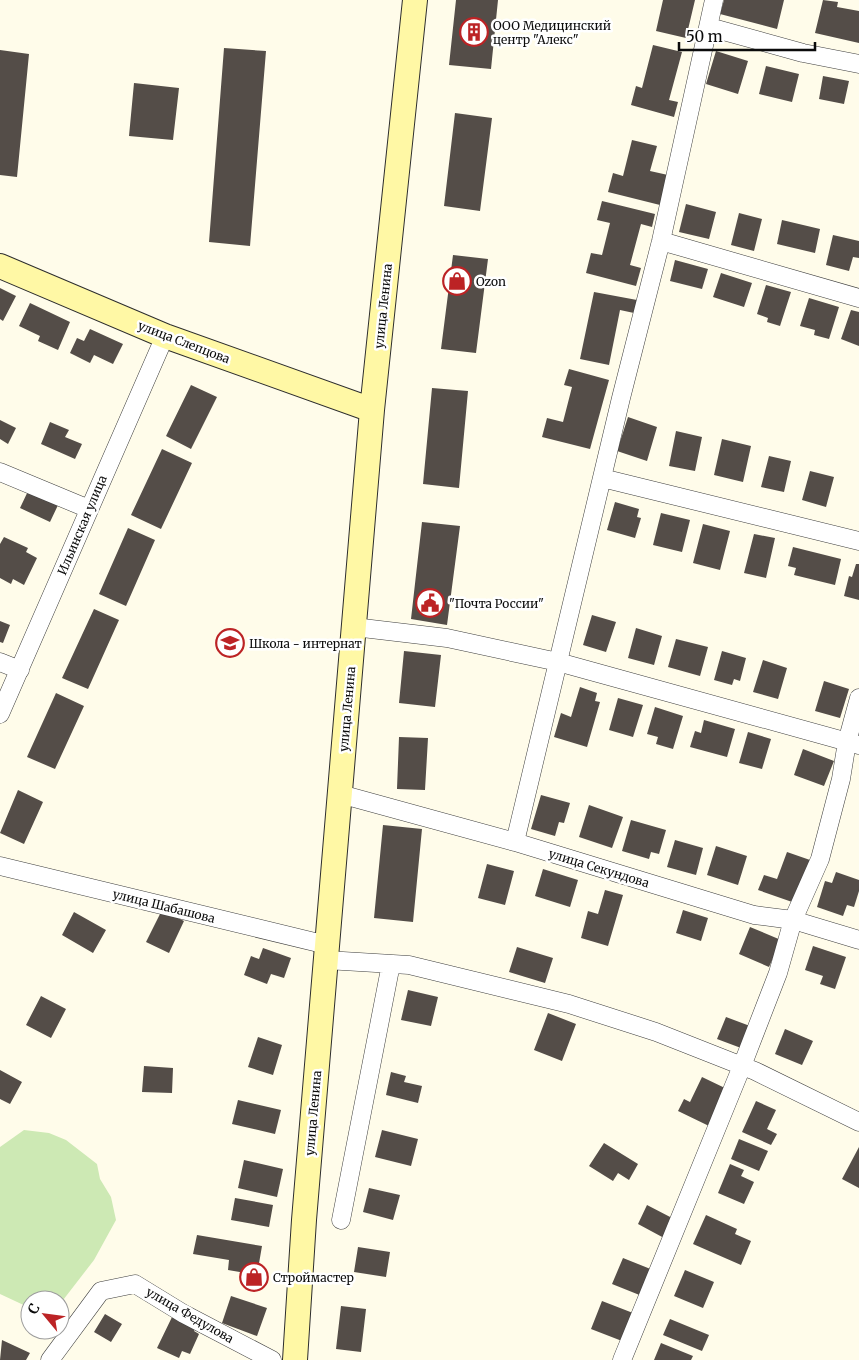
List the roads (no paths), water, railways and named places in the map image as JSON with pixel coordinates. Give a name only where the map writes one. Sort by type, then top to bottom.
[{"type":"main road","name":"улица Ленина","points":[[295,1360],[304,1220],[372,410],[415,0]]},
{"type":"main road","name":"улица Слепцова","points":[[0,266],[165,336],[372,410]]},
{"type":"street","points":[[515,842],[661,241],[714,0]]},
{"type":"street","points":[[709,27],[803,53],[859,64]]},
{"type":"street","points":[[661,241],[859,298]]},
{"type":"street","name":"Ильинская улица","points":[[0,714],[165,336]]},
{"type":"street","points":[[0,472],[89,509]]},
{"type":"street","points":[[602,478],[859,541]]},
{"type":"street","points":[[354,627],[447,638],[558,662],[853,743]]},
{"type":"street","points":[[0,662],[20,670]]},
{"type":"street","points":[[622,1360],[742,1066],[778,972],[793,920],[820,859],[841,779],[853,743],[859,698]]},
{"type":"street","name":"улица Секундова","points":[[340,794],[515,842],[754,915],[793,920],[859,940]]},
{"type":"street","name":"улица Шабашова","points":[[0,866],[327,953],[391,964],[409,965],[569,1004],[656,1032],[742,1066],[859,1122]]},
{"type":"street","points":[[341,1220],[391,964]]},
{"type":"street","name":"улица Федулова","points":[[50,1360],[101,1291],[135,1284],[184,1314],[272,1360]]},
{"type":"place","name":"ООО Медицинский центр \"Алекс\"","points":[[474,32]]},
{"type":"place","name":"Ozon","points":[[457,281]]},
{"type":"place","name":"\"Почта России\"","points":[[430,603]]},
{"type":"place","name":"Школа - интернат","points":[[230,643]]},
{"type":"place","name":"Строймастер","points":[[254,1277]]}]
